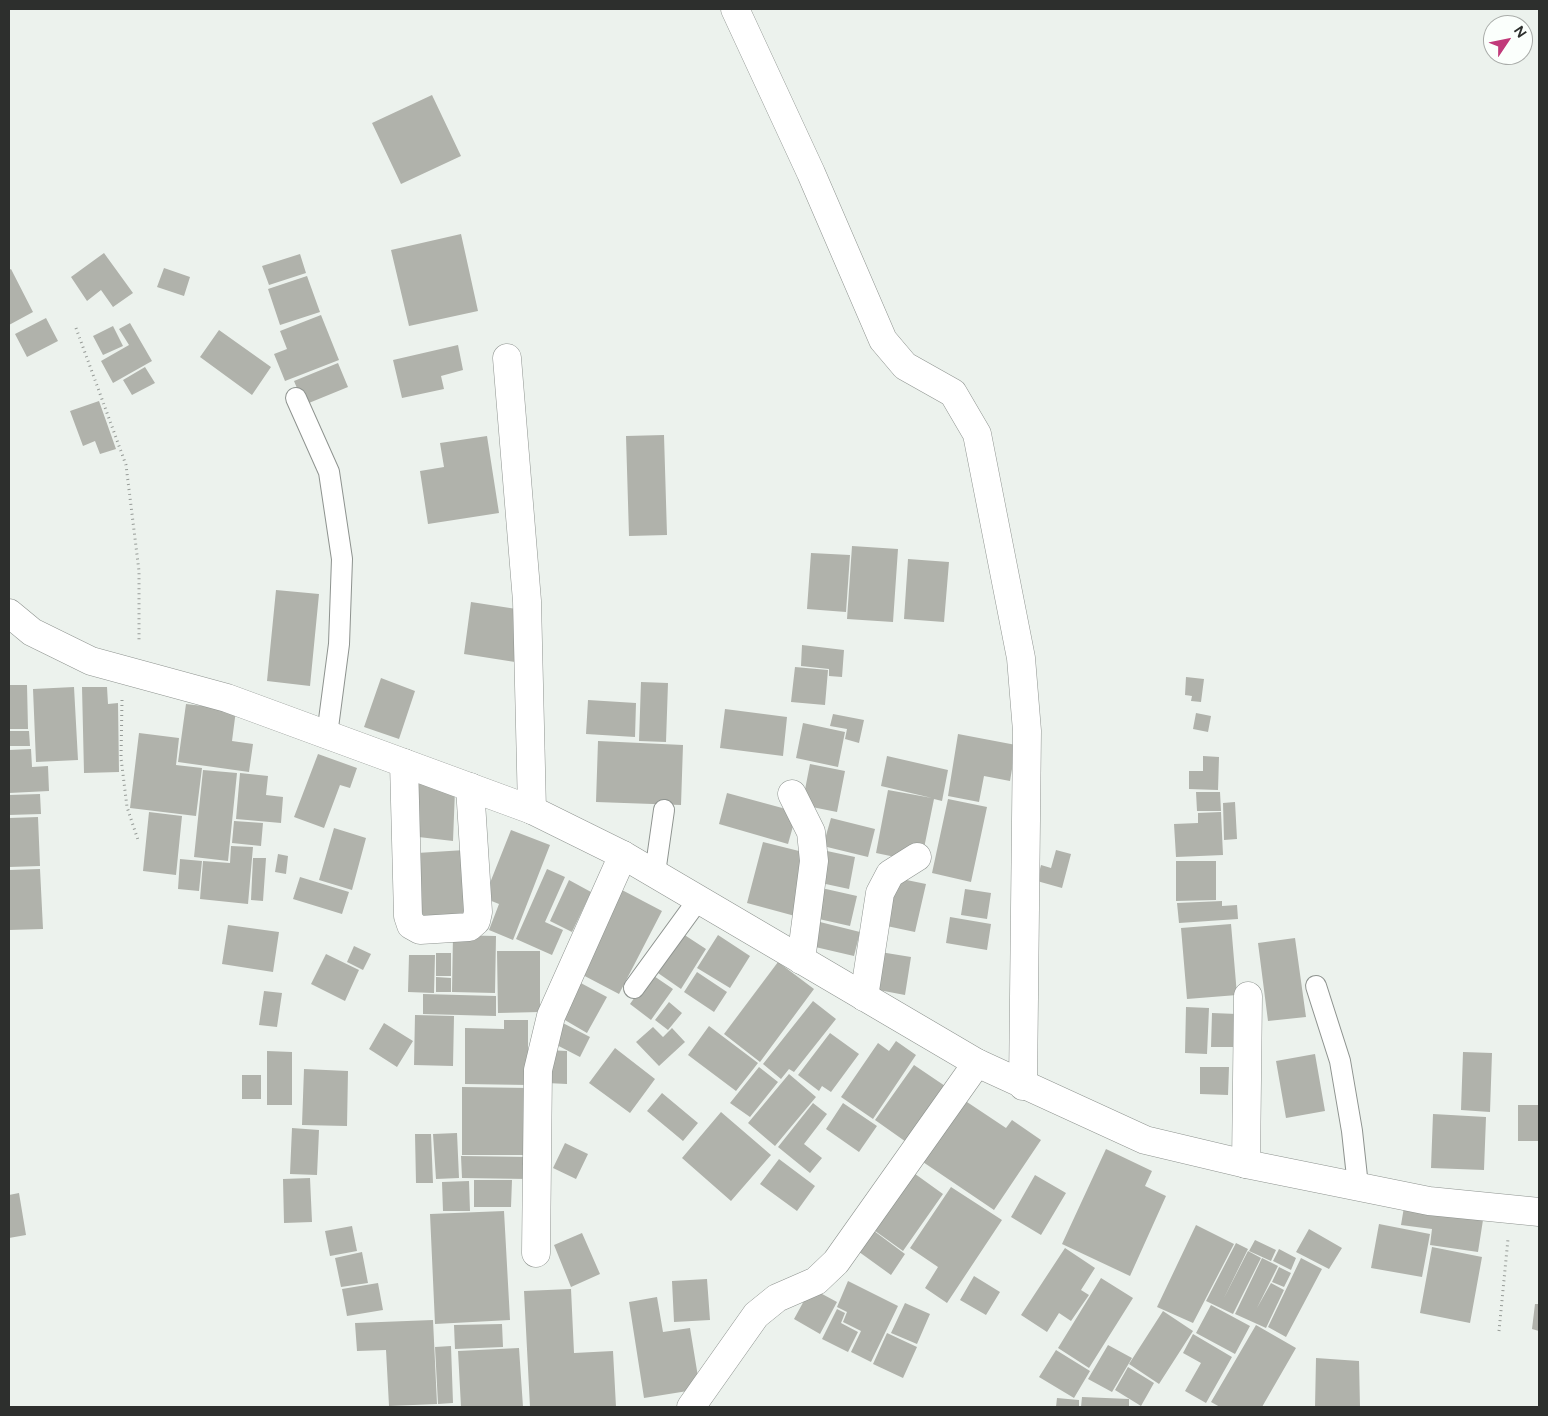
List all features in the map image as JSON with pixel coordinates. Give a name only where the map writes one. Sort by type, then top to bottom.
[{"type":"street","points":[[735,9],[812,173],[883,340],[906,366],[953,393],[977,434],[1021,658],[1027,731],[1023,1086]]},
{"type":"street","points":[[507,358],[527,601],[532,810]]},
{"type":"street","points":[[9,613],[32,632],[91,661],[227,698],[532,810],[655,873],[976,1063],[1145,1140],[1246,1164],[1429,1201],[1539,1212]]},
{"type":"street","points":[[404,763],[408,916],[411,925],[420,930],[469,927],[476,921],[478,912],[470,788]]},
{"type":"street","points":[[792,794],[811,832],[814,862],[801,960]]},
{"type":"street","points":[[536,1253],[538,1070],[551,1016],[623,855]]},
{"type":"street","points":[[864,997],[880,893],[890,874],[917,857]]},
{"type":"street","points":[[1246,1164],[1248,996]]},
{"type":"street","points":[[690,1407],[756,1315],[777,1298],[816,1281],[836,1262],[976,1063]]},
{"type":"lane","points":[[296,398],[329,472],[342,559],[338,644],[327,735]]},
{"type":"lane","points":[[655,873],[664,810]]},
{"type":"lane","points":[[634,988],[698,900]]},
{"type":"lane","points":[[1316,986],[1340,1061],[1352,1131],[1358,1186]]},
{"type":"path","points":[[76,328],[126,465],[139,571],[122,758],[127,807],[138,840]]},
{"type":"path","points":[[1499,1331],[1510,1209]]},
{"type":"building","points":[[432,95],[461,156],[401,184],[372,123]]},
{"type":"building","points":[[461,234],[478,311],[409,326],[391,250]]},
{"type":"building","points":[[104,253],[133,293],[113,307],[101,290],[87,301],[71,277]]},
{"type":"building","points":[[300,254],[306,273],[269,285],[262,266]]},
{"type":"building","points":[[164,268],[190,277],[184,296],[157,287]]},
{"type":"building","points":[[11,269],[33,312],[9,325],[9,270]]},
{"type":"building","points":[[307,276],[320,312],[280,325],[268,289]]},
{"type":"building","points":[[321,315],[339,360],[285,381],[274,354],[287,349],[280,331]]},
{"type":"building","points":[[46,318],[58,341],[27,357],[15,334]]},
{"type":"building","points":[[130,323],[152,361],[113,383],[101,361],[129,345],[119,329]]},
{"type":"building","points":[[113,326],[123,346],[103,355],[93,336]]},
{"type":"building","points":[[219,330],[271,367],[252,395],[200,357]]},
{"type":"building","points":[[458,345],[463,370],[441,376],[444,389],[402,398],[393,360]]},
{"type":"building","points":[[338,363],[348,387],[304,405],[294,381]]},
{"type":"building","points":[[145,367],[155,383],[132,395],[123,380]]},
{"type":"building","points":[[99,401],[116,449],[100,454],[95,441],[83,446],[70,411]]},
{"type":"building","points":[[664,435],[667,535],[629,536],[626,436]]},
{"type":"building","points":[[487,436],[499,513],[428,524],[420,471],[444,467],[440,443]]},
{"type":"building","points":[[852,546],[898,549],[893,622],[847,619]]},
{"type":"building","points":[[811,553],[850,555],[846,612],[807,609]]},
{"type":"building","points":[[908,559],[949,562],[944,622],[904,619]]},
{"type":"building","points":[[276,590],[319,594],[310,686],[267,681]]},
{"type":"building","points":[[471,602],[523,610],[515,662],[464,654]]},
{"type":"building","points":[[802,645],[844,650],[842,677],[829,676],[829,669],[801,666]]},
{"type":"building","points":[[795,667],[828,670],[825,705],[791,702]]},
{"type":"building","points":[[1186,677],[1204,679],[1201,702],[1191,701],[1192,696],[1185,695]]},
{"type":"building","points":[[381,678],[415,691],[399,739],[364,727]]},
{"type":"building","points":[[641,682],[668,683],[666,742],[639,741]]},
{"type":"building","points":[[9,685],[27,685],[28,729],[9,729]]},
{"type":"building","points":[[74,687],[78,760],[36,762],[33,689]]},
{"type":"building","points":[[82,687],[107,687],[108,704],[118,703],[119,772],[84,773]]},
{"type":"building","points":[[588,700],[636,703],[635,737],[586,734]]},
{"type":"building","points":[[186,704],[236,710],[232,741],[253,744],[249,772],[178,762]]},
{"type":"building","points":[[725,709],[787,717],[783,756],[720,748]]},
{"type":"building","points":[[1196,713],[1211,716],[1208,732],[1193,729]]},
{"type":"building","points":[[833,714],[864,720],[859,743],[845,739],[847,729],[830,726]]},
{"type":"building","points":[[803,723],[845,732],[838,767],[796,758]]},
{"type":"building","points":[[9,731],[29,731],[30,746],[9,746]]},
{"type":"building","points":[[139,733],[179,738],[176,765],[202,768],[196,816],[130,808]]},
{"type":"building","points":[[958,734],[1016,745],[1010,781],[984,776],[979,802],[948,796]]},
{"type":"building","points":[[598,741],[683,745],[681,805],[596,802]]},
{"type":"building","points":[[31,749],[32,767],[48,766],[49,791],[9,793],[9,750]]},
{"type":"building","points":[[318,754],[357,768],[350,788],[340,785],[324,828],[294,817]]},
{"type":"building","points":[[887,756],[948,770],[942,801],[934,799],[923,853],[905,859],[876,853],[888,790],[932,798],[881,786]]},
{"type":"building","points":[[1203,756],[1219,757],[1218,790],[1189,789],[1189,771],[1203,771]]},
{"type":"building","points":[[810,764],[845,771],[837,812],[802,805]]},
{"type":"building","points":[[203,770],[237,773],[228,861],[194,857]]},
{"type":"building","points":[[240,773],[268,776],[266,795],[283,797],[281,823],[236,819]]},
{"type":"building","points":[[416,782],[455,790],[453,841],[410,836]]},
{"type":"building","points":[[1196,792],[1220,792],[1221,811],[1197,811]]},
{"type":"building","points":[[727,793],[797,812],[788,844],[719,824]]},
{"type":"building","points":[[40,794],[41,814],[9,815],[9,795]]},
{"type":"building","points":[[948,799],[987,807],[971,882],[932,873]]},
{"type":"building","points":[[1235,802],[1237,839],[1224,840],[1223,803]]},
{"type":"building","points":[[149,812],[182,816],[176,875],[143,871]]},
{"type":"building","points":[[1221,812],[1223,855],[1176,857],[1174,824],[1198,823],[1198,813]]},
{"type":"building","points":[[38,817],[40,866],[9,867],[9,818]]},
{"type":"building","points":[[831,818],[875,829],[868,857],[823,846]]},
{"type":"building","points":[[234,821],[263,823],[261,846],[232,843]]},
{"type":"building","points":[[334,828],[366,838],[352,890],[319,880]]},
{"type":"building","points":[[511,830],[550,845],[513,940],[489,930],[499,904],[484,898]]},
{"type":"building","points":[[763,842],[811,854],[795,916],[747,903]]},
{"type":"building","points":[[231,846],[253,847],[248,904],[200,899],[203,861],[230,863]]},
{"type":"building","points":[[465,850],[470,920],[423,923],[417,853]]},
{"type":"building","points":[[1056,850],[1071,854],[1062,888],[1037,881],[1041,865],[1051,868]]},
{"type":"building","points":[[827,851],[855,857],[849,889],[821,883]]},
{"type":"building","points":[[278,854],[288,856],[286,874],[275,872]]},
{"type":"building","points":[[253,858],[266,858],[263,901],[251,900]]},
{"type":"building","points":[[180,859],[202,861],[199,891],[178,889]]},
{"type":"building","points":[[1176,861],[1216,861],[1216,900],[1176,901]]},
{"type":"building","points":[[40,869],[43,929],[9,930],[9,870]]},
{"type":"building","points":[[547,869],[565,877],[545,922],[563,930],[552,955],[516,939]]},
{"type":"building","points":[[300,877],[349,892],[342,914],[293,899]]},
{"type":"building","points":[[892,877],[926,884],[915,932],[882,925]]},
{"type":"building","points":[[569,880],[591,892],[572,932],[550,921]]},
{"type":"building","points":[[817,887],[857,896],[850,926],[810,917]]},
{"type":"building","points":[[965,889],[991,893],[987,919],[961,915]]},
{"type":"building","points":[[622,890],[662,911],[619,994],[579,973]]},
{"type":"building","points":[[1222,901],[1222,906],[1237,905],[1238,919],[1179,923],[1177,903]]},
{"type":"building","points":[[950,917],[991,924],[987,950],[946,943]]},
{"type":"building","points":[[816,921],[860,932],[854,956],[811,946]]},
{"type":"building","points":[[1231,924],[1237,995],[1187,999],[1181,928]]},
{"type":"building","points":[[228,925],[279,932],[273,972],[222,964]]},
{"type":"building","points":[[683,934],[706,949],[681,989],[658,973]]},
{"type":"building","points":[[453,935],[496,936],[495,993],[452,992]]},
{"type":"building","points":[[718,935],[750,956],[730,988],[697,968]]},
{"type":"building","points":[[1295,938],[1306,1017],[1268,1021],[1258,943]]},
{"type":"building","points":[[354,946],[371,954],[363,970],[347,962]]},
{"type":"building","points":[[497,951],[540,951],[540,1012],[498,1013]]},
{"type":"building","points":[[874,951],[911,957],[905,995],[868,988]]},
{"type":"building","points":[[436,953],[451,953],[451,976],[436,976]]},
{"type":"building","points":[[326,954],[359,970],[345,1001],[311,984]]},
{"type":"building","points":[[409,955],[435,955],[434,993],[408,992]]},
{"type":"building","points":[[778,962],[814,989],[760,1062],[724,1034]]},
{"type":"building","points":[[697,972],[727,992],[714,1012],[684,992]]},
{"type":"building","points":[[651,974],[673,989],[651,1020],[630,1004]]},
{"type":"building","points":[[436,977],[451,978],[451,992],[436,992]]},
{"type":"building","points":[[577,981],[607,997],[587,1033],[558,1016]]},
{"type":"building","points":[[264,991],[282,993],[277,1027],[259,1025]]},
{"type":"building","points":[[423,994],[496,996],[496,1016],[423,1014]]},
{"type":"building","points":[[813,1001],[836,1019],[794,1072],[789,1069],[781,1079],[763,1064]]},
{"type":"building","points":[[669,1002],[682,1013],[668,1030],[655,1020]]},
{"type":"building","points":[[1186,1007],[1209,1008],[1207,1054],[1185,1053]]},
{"type":"building","points":[[1212,1013],[1237,1014],[1236,1047],[1211,1047]]},
{"type":"building","points":[[415,1015],[454,1016],[453,1066],[414,1065]]},
{"type":"building","points":[[504,1020],[528,1020],[528,1085],[465,1084],[465,1028],[504,1029]]},
{"type":"building","points":[[559,1021],[590,1037],[580,1057],[549,1041]]},
{"type":"building","points":[[384,1023],[413,1041],[397,1067],[369,1049]]},
{"type":"building","points":[[709,1026],[758,1063],[736,1091],[688,1055]]},
{"type":"building","points":[[653,1027],[663,1037],[672,1028],[685,1042],[659,1066],[636,1042]]},
{"type":"building","points":[[830,1033],[859,1054],[831,1092],[822,1086],[819,1091],[798,1075]]},
{"type":"building","points":[[896,1041],[916,1055],[873,1119],[841,1097],[878,1043],[889,1051]]},
{"type":"building","points":[[615,1048],[655,1079],[630,1113],[589,1083]]},
{"type":"building","points":[[547,1050],[567,1051],[567,1084],[547,1083]]},
{"type":"building","points":[[267,1051],[292,1052],[292,1105],[267,1105]]},
{"type":"building","points":[[1463,1052],[1492,1053],[1490,1112],[1461,1110]]},
{"type":"building","points":[[1315,1054],[1325,1111],[1286,1118],[1276,1061]]},
{"type":"building","points":[[914,1065],[948,1088],[909,1144],[875,1120]]},
{"type":"building","points":[[759,1067],[778,1082],[750,1117],[730,1103]]},
{"type":"building","points":[[1200,1067],[1229,1067],[1228,1095],[1200,1094]]},
{"type":"building","points":[[304,1069],[348,1071],[347,1126],[302,1125]]},
{"type":"building","points":[[789,1074],[816,1097],[775,1146],[748,1123]]},
{"type":"building","points":[[242,1075],[261,1075],[261,1099],[242,1099]]},
{"type":"building","points":[[462,1087],[529,1088],[529,1155],[462,1155]]},
{"type":"building","points":[[662,1093],[698,1123],[683,1141],[647,1111]]},
{"type":"building","points":[[961,1098],[1006,1128],[1012,1120],[1041,1140],[994,1210],[920,1160]]},
{"type":"building","points":[[813,1103],[827,1114],[804,1144],[822,1158],[810,1173],[778,1147]]},
{"type":"building","points":[[843,1103],[877,1126],[859,1152],[826,1129]]},
{"type":"building","points":[[1518,1105],[1539,1105],[1539,1141],[1518,1141]]},
{"type":"building","points":[[721,1112],[771,1155],[731,1201],[682,1158]]},
{"type":"building","points":[[1433,1114],[1486,1117],[1484,1170],[1431,1168]]},
{"type":"building","points":[[292,1128],[319,1130],[317,1175],[290,1174]]},
{"type":"building","points":[[457,1133],[459,1178],[436,1179],[433,1134]]},
{"type":"building","points":[[415,1134],[431,1134],[433,1183],[416,1183]]},
{"type":"building","points":[[565,1143],[588,1154],[576,1179],[553,1168]]},
{"type":"building","points":[[1106,1149],[1152,1171],[1145,1186],[1166,1196],[1130,1276],[1062,1244]]},
{"type":"building","points":[[461,1156],[529,1157],[528,1179],[462,1178]]},
{"type":"building","points":[[779,1159],[815,1186],[797,1211],[760,1184]]},
{"type":"building","points":[[911,1171],[943,1194],[903,1251],[871,1228]]},
{"type":"building","points":[[1035,1175],[1066,1193],[1041,1235],[1011,1217]]},
{"type":"building","points":[[310,1178],[312,1222],[284,1223],[283,1179]]},
{"type":"building","points":[[474,1180],[512,1180],[511,1207],[474,1207]]},
{"type":"building","points":[[469,1181],[470,1211],[443,1211],[442,1182]]},
{"type":"building","points":[[951,1187],[1002,1220],[947,1303],[925,1288],[938,1267],[910,1248]]},
{"type":"building","points":[[19,1193],[26,1235],[9,1238],[9,1195]]},
{"type":"building","points":[[1404,1207],[1483,1220],[1478,1252],[1430,1245],[1432,1229],[1401,1225]]},
{"type":"building","points":[[504,1211],[510,1320],[435,1324],[430,1214]]},
{"type":"building","points":[[1379,1224],[1430,1234],[1422,1277],[1371,1268]]},
{"type":"building","points":[[1196,1225],[1234,1244],[1193,1323],[1157,1307]]},
{"type":"building","points":[[352,1226],[357,1251],[330,1256],[325,1231]]},
{"type":"building","points":[[870,1228],[905,1254],[891,1275],[855,1249]]},
{"type":"building","points":[[1309,1229],[1342,1248],[1329,1269],[1296,1252]]},
{"type":"building","points":[[582,1233],[600,1274],[571,1287],[554,1245]]},
{"type":"building","points":[[1255,1240],[1276,1250],[1271,1261],[1249,1251]]},
{"type":"building","points":[[1236,1243],[1248,1249],[1224,1298],[1248,1251],[1261,1258],[1233,1314],[1206,1301]]},
{"type":"building","points":[[1432,1247],[1482,1257],[1470,1323],[1420,1313]]},
{"type":"building","points":[[1065,1248],[1095,1268],[1081,1290],[1089,1295],[1071,1321],[1059,1313],[1047,1332],[1021,1315]]},
{"type":"building","points":[[1279,1249],[1296,1258],[1291,1270],[1273,1261]]},
{"type":"building","points":[[362,1252],[368,1283],[341,1287],[335,1258]]},
{"type":"building","points":[[1262,1258],[1278,1266],[1257,1308],[1271,1283],[1284,1290],[1266,1328],[1235,1314]]},
{"type":"building","points":[[1301,1258],[1322,1269],[1286,1337],[1268,1327]]},
{"type":"building","points":[[1279,1267],[1291,1273],[1284,1287],[1272,1282]]},
{"type":"building","points":[[974,1276],[1000,1292],[986,1315],[960,1300]]},
{"type":"building","points":[[1101,1278],[1133,1298],[1089,1368],[1058,1348]]},
{"type":"building","points":[[707,1279],[710,1320],[674,1322],[672,1281]]},
{"type":"building","points":[[848,1281],[898,1306],[871,1362],[851,1352],[861,1331],[843,1322],[847,1312],[837,1307]]},
{"type":"building","points":[[378,1283],[383,1310],[347,1316],[342,1289]]},
{"type":"building","points":[[811,1288],[837,1302],[820,1334],[794,1319]]},
{"type":"building","points":[[571,1289],[574,1353],[613,1351],[616,1407],[530,1407],[524,1291]]},
{"type":"building","points":[[657,1297],[663,1332],[690,1328],[700,1389],[644,1398],[629,1302]]},
{"type":"building","points":[[905,1303],[930,1314],[917,1344],[891,1333]]},
{"type":"building","points":[[1535,1304],[1539,1304],[1539,1331],[1532,1329]]},
{"type":"building","points":[[1211,1305],[1250,1326],[1235,1354],[1196,1333]]},
{"type":"building","points":[[837,1309],[845,1313],[841,1323],[858,1332],[848,1352],[822,1339]]},
{"type":"building","points":[[1163,1311],[1193,1331],[1159,1384],[1129,1364]]},
{"type":"building","points":[[433,1320],[437,1404],[389,1406],[386,1350],[357,1351],[355,1323]]},
{"type":"building","points":[[502,1324],[503,1347],[455,1349],[454,1325]]},
{"type":"building","points":[[1256,1325],[1296,1348],[1262,1407],[1220,1407],[1211,1402]]},
{"type":"building","points":[[887,1333],[917,1347],[903,1378],[873,1364]]},
{"type":"building","points":[[1193,1334],[1232,1357],[1206,1403],[1185,1391],[1201,1363],[1183,1353]]},
{"type":"building","points":[[1108,1345],[1132,1358],[1112,1392],[1088,1379]]},
{"type":"building","points":[[451,1346],[453,1403],[438,1404],[435,1347]]},
{"type":"building","points":[[519,1348],[523,1407],[461,1407],[458,1351]]},
{"type":"building","points":[[1056,1350],[1090,1371],[1074,1398],[1039,1377]]},
{"type":"building","points":[[1316,1358],[1359,1361],[1360,1407],[1315,1407]]},
{"type":"building","points":[[1128,1367],[1154,1383],[1141,1406],[1115,1390]]},
{"type":"building","points":[[1082,1397],[1129,1399],[1129,1407],[1081,1407]]},
{"type":"building","points":[[1057,1398],[1079,1400],[1079,1407],[1056,1407]]}]
